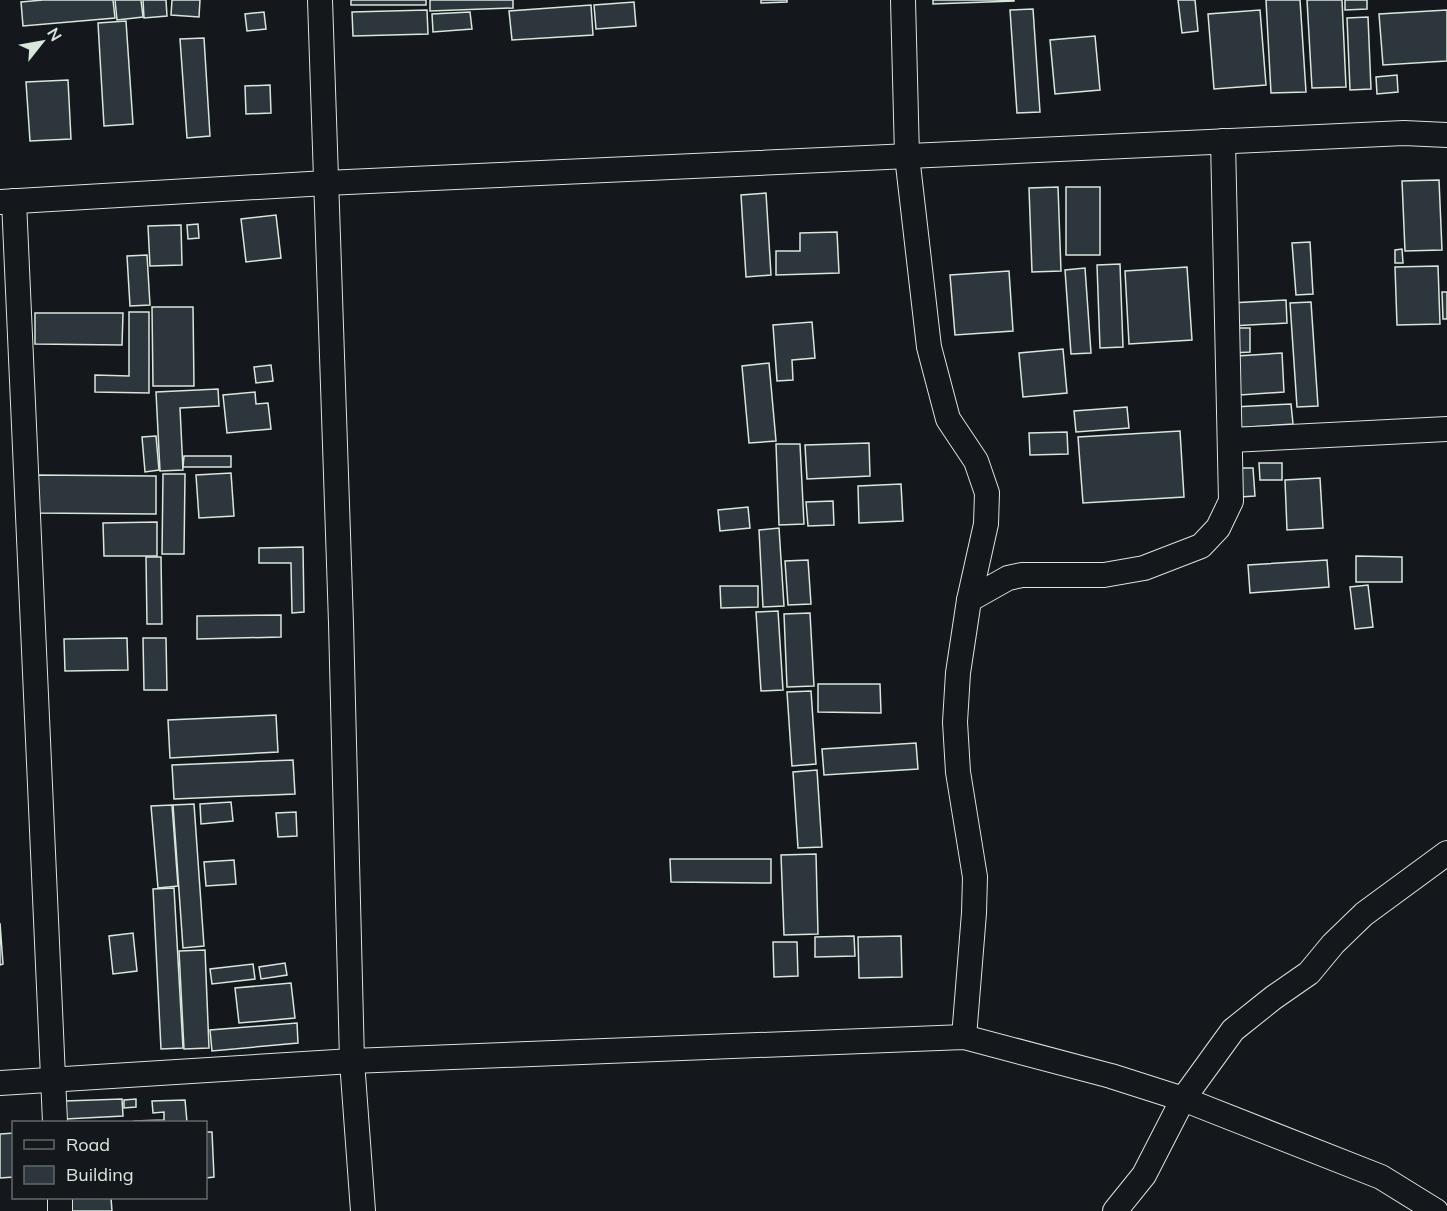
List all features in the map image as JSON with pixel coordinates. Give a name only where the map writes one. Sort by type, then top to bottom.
[{"type":"street","points":[[320,0],[352,1061],[363,1211]]},
{"type":"street","points":[[903,0],[907,156],[929,347],[948,419],[976,461],[987,493],[986,524],[969,600],[958,673],[955,722],[958,772],[975,877],[964,1037]]},
{"type":"street","points":[[55,1121],[7,202],[326,183],[1223,141],[1404,133],[1447,135]]},
{"type":"street","points":[[969,600],[1008,578],[1022,575],[1104,574],[1144,568],[1201,546],[1218,528],[1231,501],[1223,141]]},
{"type":"street","points":[[1231,440],[1447,429]]},
{"type":"street","points":[[1115,1211],[1144,1175],[1183,1099],[1233,1030],[1309,973],[1333,944],[1364,914],[1447,853]]},
{"type":"street","points":[[0,1083],[352,1061],[964,1037],[1111,1076],[1183,1099],[1381,1177],[1436,1211]]},
{"type":"building","points":[[113,0],[115,18],[23,26],[21,2]]},
{"type":"building","points":[[115,0],[141,0],[143,17],[117,20]]},
{"type":"building","points":[[143,0],[166,0],[167,16],[144,18]]},
{"type":"building","points":[[172,0],[200,0],[199,17],[171,15]]},
{"type":"building","points":[[351,0],[426,0],[426,5],[351,5]]},
{"type":"building","points":[[430,0],[513,0],[513,8],[430,11]]},
{"type":"building","points":[[761,0],[787,0],[787,2],[761,3]]},
{"type":"building","points":[[933,0],[1014,0],[1014,1],[933,4]]},
{"type":"building","points":[[1178,0],[1195,0],[1198,31],[1182,33]]},
{"type":"building","points":[[1266,0],[1300,0],[1306,92],[1271,93]]},
{"type":"building","points":[[1307,0],[1342,0],[1346,87],[1312,88]]},
{"type":"building","points":[[1345,0],[1367,0],[1367,9],[1345,10]]},
{"type":"building","points":[[634,2],[636,26],[596,29],[594,5]]},
{"type":"building","points":[[591,5],[593,35],[512,40],[509,11]]},
{"type":"building","points":[[1033,9],[1040,112],[1017,113],[1010,10]]},
{"type":"building","points":[[427,10],[428,34],[353,36],[352,12]]},
{"type":"building","points":[[1260,10],[1266,85],[1214,89],[1208,14]]},
{"type":"building","points":[[1447,10],[1447,61],[1383,65],[1379,14]]},
{"type":"building","points":[[264,12],[266,29],[247,31],[245,14]]},
{"type":"building","points":[[470,12],[472,29],[433,32],[432,14]]},
{"type":"building","points":[[1368,17],[1371,89],[1350,90],[1347,18]]},
{"type":"building","points":[[126,21],[133,124],[104,126],[98,23]]},
{"type":"building","points":[[1095,36],[1100,90],[1055,94],[1050,40]]},
{"type":"building","points":[[204,38],[210,136],[187,138],[180,39]]},
{"type":"building","points":[[1397,75],[1398,92],[1377,94],[1376,77]]},
{"type":"building","points":[[68,80],[71,139],[30,141],[26,82]]},
{"type":"building","points":[[270,85],[271,113],[246,114],[245,86]]},
{"type":"building","points":[[1439,180],[1442,250],[1405,251],[1402,181]]},
{"type":"building","points":[[1058,187],[1061,271],[1032,272],[1029,188]]},
{"type":"building","points":[[1066,187],[1100,187],[1100,255],[1066,255]]},
{"type":"building","points":[[766,193],[771,275],[746,277],[741,195]]},
{"type":"building","points":[[276,215],[281,258],[246,262],[241,219]]},
{"type":"building","points":[[198,224],[199,238],[188,239],[187,225]]},
{"type":"building","points":[[181,225],[182,265],[150,266],[148,226]]},
{"type":"building","points":[[837,232],[839,273],[776,275],[776,251],[800,251],[800,233]]},
{"type":"building","points":[[1310,242],[1313,294],[1296,295],[1292,243]]},
{"type":"building","points":[[1402,249],[1403,263],[1395,263],[1395,250]]},
{"type":"building","points":[[147,255],[150,305],[130,306],[127,256]]},
{"type":"building","points":[[1120,264],[1123,347],[1100,348],[1097,265]]},
{"type":"building","points":[[1438,266],[1440,324],[1397,325],[1395,267]]},
{"type":"building","points":[[1187,267],[1192,340],[1129,344],[1125,271]]},
{"type":"building","points":[[1085,268],[1091,353],[1071,354],[1065,270]]},
{"type":"building","points":[[1009,271],[1013,331],[955,335],[950,275]]},
{"type":"building","points":[[1442,292],[1447,292],[1447,319],[1443,319]]},
{"type":"building","points":[[1286,300],[1287,323],[1231,326],[1230,303]]},
{"type":"building","points":[[1311,302],[1318,406],[1297,407],[1290,303]]},
{"type":"building","points":[[152,307],[193,307],[194,386],[153,386]]},
{"type":"building","points":[[129,312],[149,312],[149,393],[95,392],[95,375],[129,376]]},
{"type":"building","points":[[35,313],[123,313],[122,345],[35,344]]},
{"type":"building","points":[[812,322],[815,358],[792,360],[793,380],[777,381],[773,325]]},
{"type":"building","points":[[1231,328],[1250,328],[1250,352],[1231,353]]},
{"type":"building","points":[[1063,349],[1067,393],[1023,397],[1019,353]]},
{"type":"building","points":[[1282,353],[1284,392],[1240,395],[1237,356]]},
{"type":"building","points":[[769,363],[776,441],[749,443],[742,366]]},
{"type":"building","points":[[271,365],[273,381],[256,383],[254,367]]},
{"type":"building","points":[[218,389],[219,406],[180,408],[183,470],[160,471],[156,392]]},
{"type":"building","points":[[255,392],[256,404],[268,403],[271,429],[227,433],[223,395]]},
{"type":"building","points":[[1291,404],[1293,424],[1234,428],[1233,407]]},
{"type":"building","points":[[1127,407],[1129,428],[1076,432],[1074,411]]},
{"type":"building","points":[[1180,431],[1184,497],[1083,503],[1078,437]]},
{"type":"building","points":[[1067,432],[1068,454],[1030,455],[1029,433]]},
{"type":"building","points":[[156,436],[159,470],[145,472],[142,437]]},
{"type":"building","points":[[869,443],[870,476],[807,479],[805,445]]},
{"type":"building","points":[[776,444],[800,444],[804,524],[779,525]]},
{"type":"building","points":[[184,456],[231,456],[231,467],[183,467]]},
{"type":"building","points":[[1259,463],[1282,463],[1282,480],[1260,480]]},
{"type":"building","points":[[1238,468],[1253,468],[1255,496],[1240,497]]},
{"type":"building","points":[[231,473],[234,516],[199,518],[196,475]]},
{"type":"building","points":[[163,474],[185,474],[184,554],[162,554]]},
{"type":"building","points":[[35,475],[156,476],[156,514],[35,513]]},
{"type":"building","points":[[1320,478],[1323,528],[1287,530],[1285,480]]},
{"type":"building","points":[[901,484],[903,521],[859,523],[858,486]]},
{"type":"building","points":[[833,501],[834,525],[808,526],[806,502]]},
{"type":"building","points":[[748,507],[750,528],[720,531],[718,510]]},
{"type":"building","points":[[157,522],[157,556],[104,556],[103,523]]},
{"type":"building","points":[[779,528],[784,606],[763,607],[759,530]]},
{"type":"building","points":[[303,547],[304,612],[292,613],[291,563],[259,563],[259,548]]},
{"type":"building","points":[[1356,556],[1402,557],[1402,582],[1356,582]]},
{"type":"building","points":[[146,557],[161,557],[162,624],[147,624]]},
{"type":"building","points":[[808,560],[811,604],[788,605],[785,561]]},
{"type":"building","points":[[1327,560],[1329,587],[1250,593],[1248,565]]},
{"type":"building","points":[[1368,585],[1373,627],[1355,629],[1350,587]]},
{"type":"building","points":[[720,586],[758,586],[758,607],[721,608]]},
{"type":"building","points":[[778,611],[783,690],[761,691],[756,612]]},
{"type":"building","points":[[810,613],[814,686],[787,687],[784,614]]},
{"type":"building","points":[[281,615],[281,637],[197,639],[197,616]]},
{"type":"building","points":[[127,638],[128,670],[65,671],[64,639]]},
{"type":"building","points":[[143,638],[166,638],[167,690],[144,690]]},
{"type":"building","points":[[818,684],[880,684],[881,713],[818,712]]},
{"type":"building","points":[[811,691],[816,764],[792,766],[787,692]]},
{"type":"building","points":[[276,715],[278,752],[170,758],[168,720]]},
{"type":"building","points":[[916,743],[918,769],[824,775],[822,749]]},
{"type":"building","points":[[293,760],[295,794],[174,799],[172,765]]},
{"type":"building","points":[[817,770],[822,847],[798,848],[793,772]]},
{"type":"building","points":[[231,802],[233,821],[201,824],[200,804]]},
{"type":"building","points":[[194,804],[204,946],[183,948],[173,805]]},
{"type":"building","points":[[172,805],[178,886],[158,888],[151,806]]},
{"type":"building","points":[[296,812],[297,836],[278,837],[276,813]]},
{"type":"building","points":[[816,854],[818,934],[784,935],[781,855]]},
{"type":"building","points":[[670,859],[771,859],[771,883],[671,882]]},
{"type":"building","points":[[234,860],[236,884],[206,886],[204,862]]},
{"type":"building","points":[[174,888],[183,1048],[161,1049],[153,889]]},
{"type":"building","points":[[0,923],[3,964],[0,965]]},
{"type":"building","points":[[133,933],[137,971],[113,974],[109,936]]},
{"type":"building","points":[[854,936],[855,956],[815,957],[815,937]]},
{"type":"building","points":[[901,936],[902,977],[859,978],[858,937]]},
{"type":"building","points":[[773,942],[797,942],[798,976],[774,977]]},
{"type":"building","points":[[205,950],[209,1048],[184,1049],[179,951]]},
{"type":"building","points":[[285,963],[287,975],[261,979],[259,967]]},
{"type":"building","points":[[253,964],[255,979],[212,984],[210,969]]},
{"type":"building","points":[[291,983],[295,1018],[239,1023],[235,988]]},
{"type":"building","points":[[297,1023],[298,1043],[212,1051],[210,1030]]},
{"type":"building","points":[[122,1099],[123,1116],[66,1119],[65,1101]]},
{"type":"building","points":[[136,1099],[136,1107],[124,1108],[124,1100]]},
{"type":"building","points":[[185,1100],[187,1121],[134,1121],[164,1120],[164,1112],[153,1113],[152,1101]]},
{"type":"building","points":[[207,1132],[212,1132],[214,1177],[207,1178]]},
{"type":"building","points":[[12,1133],[12,1177],[0,1178],[0,1134]]},
{"type":"building","points":[[69,1199],[111,1199],[112,1211],[70,1211]]}]
